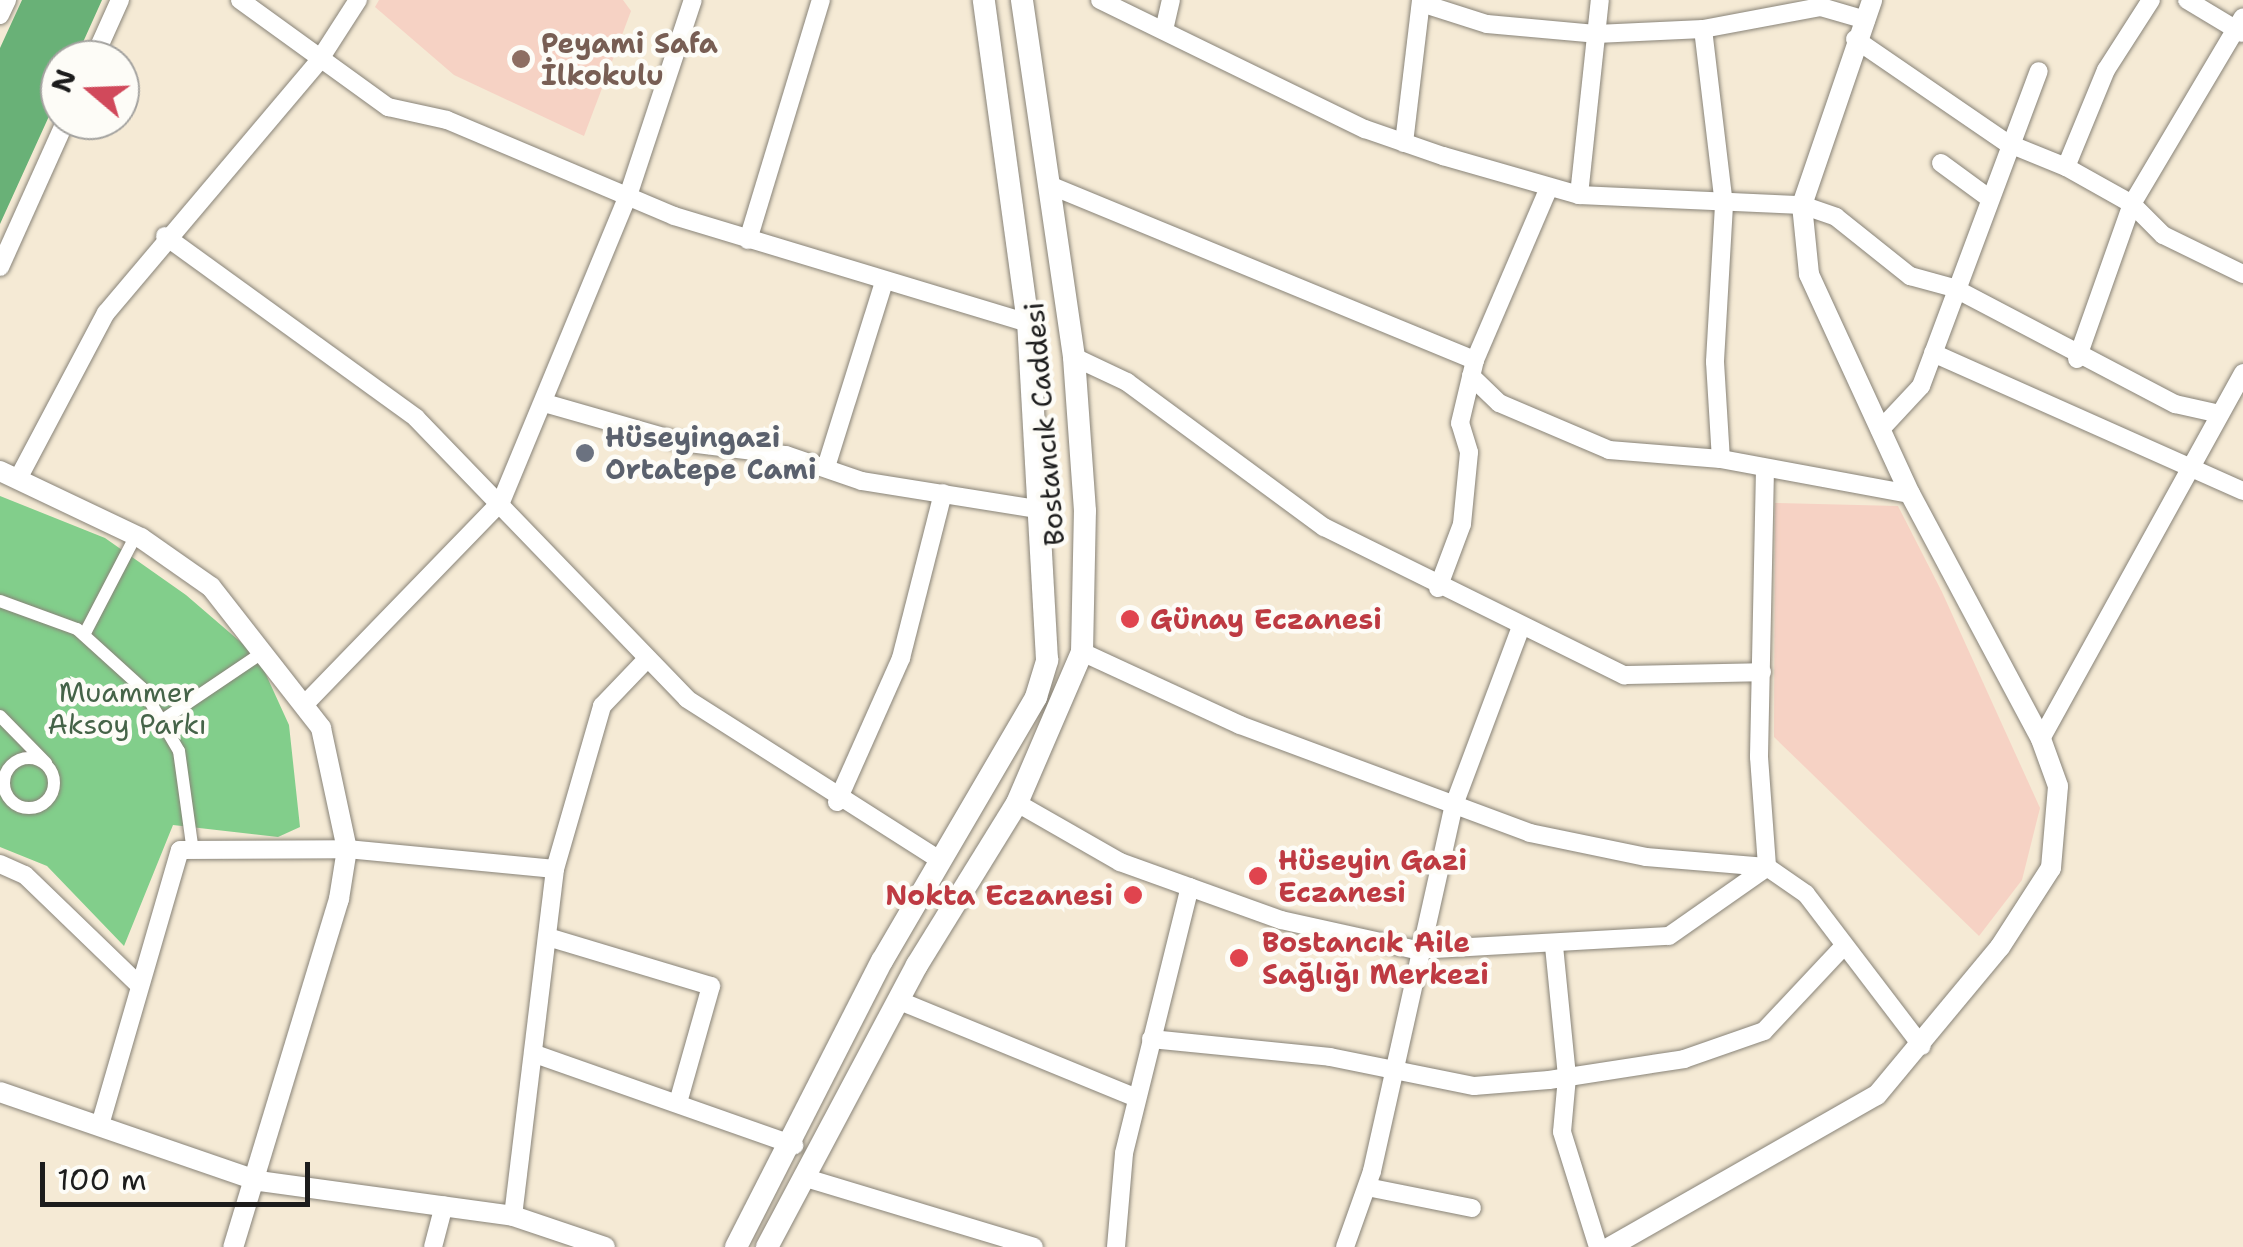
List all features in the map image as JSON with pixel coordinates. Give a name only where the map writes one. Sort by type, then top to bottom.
[{"type":"main road","name":"Bostancık Caddesi","points":[[736,1247],[794,1145],[941,861],[1036,697],[1047,660],[1043,510],[1028,323],[984,0]]},
{"type":"main road","name":"Bostancık Caddesi","points":[[767,1247],[900,1001],[1017,802],[1082,652],[1086,510],[1074,357],[1022,0]]},
{"type":"street","points":[[0,15],[7,0]]},
{"type":"street","points":[[102,40],[120,0]]},
{"type":"street","points":[[240,0],[318,62],[388,107],[447,120],[628,196],[748,240],[884,284],[1028,323]]},
{"type":"street","points":[[233,1247],[260,1182],[315,1000],[347,849],[330,758],[305,704],[211,586],[136,535],[10,474],[67,375],[164,236],[318,62],[358,0]]},
{"type":"street","points":[[305,704],[501,502],[548,404],[628,196],[692,0]]},
{"type":"street","points":[[748,240],[821,0]]},
{"type":"street","points":[[1100,0],[1404,143],[1549,187],[1579,195],[1802,206],[1836,217],[1910,276],[1954,288],[2077,359],[2220,414]]},
{"type":"street","points":[[1164,30],[1171,0]]},
{"type":"street","points":[[1579,195],[1600,0]]},
{"type":"street","points":[[2066,167],[2106,70],[2151,0]]},
{"type":"street","points":[[2077,359],[2132,204],[2240,26],[2187,0]]},
{"type":"street","points":[[1404,143],[1421,2],[1487,24],[1596,34],[1703,29],[1818,3],[1869,10],[1855,39],[1802,206],[1809,274],[1910,494],[2042,740],[2058,786],[2051,868],[1922,1046],[1877,1096],[1610,1247]]},
{"type":"street","points":[[1703,29],[1724,205],[1715,362],[1721,458]]},
{"type":"street","points":[[1855,39],[2007,144],[2066,167],[2132,204],[2162,235],[2243,274]]},
{"type":"street","points":[[1880,430],[1922,386],[2007,144],[2039,71]]},
{"type":"street","points":[[0,267],[57,140]]},
{"type":"street","points":[[1941,163],[1990,199]]},
{"type":"street","points":[[1047,184],[1474,368],[1499,404],[1609,450],[1721,458],[1910,494]]},
{"type":"street","points":[[1438,588],[1462,524],[1469,452],[1460,422],[1474,368],[1549,187]]},
{"type":"street","points":[[164,236],[366,376],[501,502],[687,699],[837,802],[941,861]]},
{"type":"street","points":[[826,467],[884,284]]},
{"type":"street","points":[[1933,353],[2243,491]]},
{"type":"street","points":[[1074,357],[1127,382],[1324,527],[1438,588],[1624,675],[1762,672]]},
{"type":"street","points":[[2042,740],[2243,373]]},
{"type":"street","points":[[548,404],[681,442],[1043,510]]},
{"type":"street","points":[[1765,469],[1762,672],[1767,868]]},
{"type":"street","points":[[837,802],[902,658],[943,493]]},
{"type":"street","points":[[84,636],[136,535]]},
{"type":"street","points":[[0,601],[84,636],[164,719],[179,751],[192,845]]},
{"type":"street","points":[[1346,1247],[1367,1187],[1416,950],[1454,805],[1521,627]]},
{"type":"street","points":[[164,719],[266,651]]},
{"type":"street","points":[[1082,652],[1240,725],[1530,833],[1646,857],[1767,868],[1806,894],[1842,948],[1922,1046]]},
{"type":"street","points":[[514,1216],[552,938],[555,869],[602,706],[647,658]]},
{"type":"street","points":[[0,716],[38,744],[46,764],[54,788],[46,802],[31,809],[9,800],[4,776],[15,762],[46,764]]},
{"type":"street","points":[[1017,802],[1120,862],[1281,920],[1416,950],[1554,946],[1669,936],[1767,868]]},
{"type":"street","points":[[100,1125],[180,850],[192,845],[347,849],[555,869]]},
{"type":"street","points":[[0,864],[25,875],[138,984]]},
{"type":"street","points":[[1116,1247],[1136,1098],[1190,887]]},
{"type":"street","points":[[552,938],[711,986],[678,1102]]},
{"type":"street","points":[[1554,946],[1567,1078],[1567,1160],[1598,1247]]},
{"type":"street","points":[[1150,1039],[1393,1071],[1474,1086],[1567,1078],[1684,1058],[1764,1031],[1842,948]]},
{"type":"street","points":[[900,1001],[1136,1098]]},
{"type":"street","points":[[535,1054],[794,1145]]},
{"type":"street","points":[[0,1092],[260,1182],[514,1216],[597,1246]]},
{"type":"street","points":[[806,1178],[1034,1247]]},
{"type":"street","points":[[1367,1187],[1472,1208]]},
{"type":"street","points":[[433,1247],[444,1204]]},
{"type":"shaded area","name":"Peyami Safa İlkokulu","points":[[379,0],[623,0],[631,11],[584,136],[454,75],[375,7]]},
{"type":"shaded area","points":[[1775,503],[1898,506],[1942,592],[2040,808],[2022,880],[1979,936],[1774,737]]},
{"type":"green space","points":[[22,0],[102,0],[84,40],[40,40],[40,136],[0,224],[0,48]]},
{"type":"green space","name":"Muammer Aksoy Parkı","points":[[0,496],[105,538],[186,595],[258,657],[289,725],[300,827],[278,837],[173,825],[124,946],[47,866],[0,847]]},
{"type":"place","name":"Peyami Safa İlkokulu","points":[[521,59]]},
{"type":"place","name":"Hüseyingazi Ortatepe Cami","points":[[585,453]]},
{"type":"place","name":"Günay Eczanesi","points":[[1130,619]]},
{"type":"place","name":"Hüseyin Gazi Eczanesi","points":[[1258,876]]},
{"type":"place","name":"Nokta Eczanesi","points":[[1133,895]]},
{"type":"place","name":"Bostancık Aile Sağlığı Merkezi","points":[[1239,958]]}]
